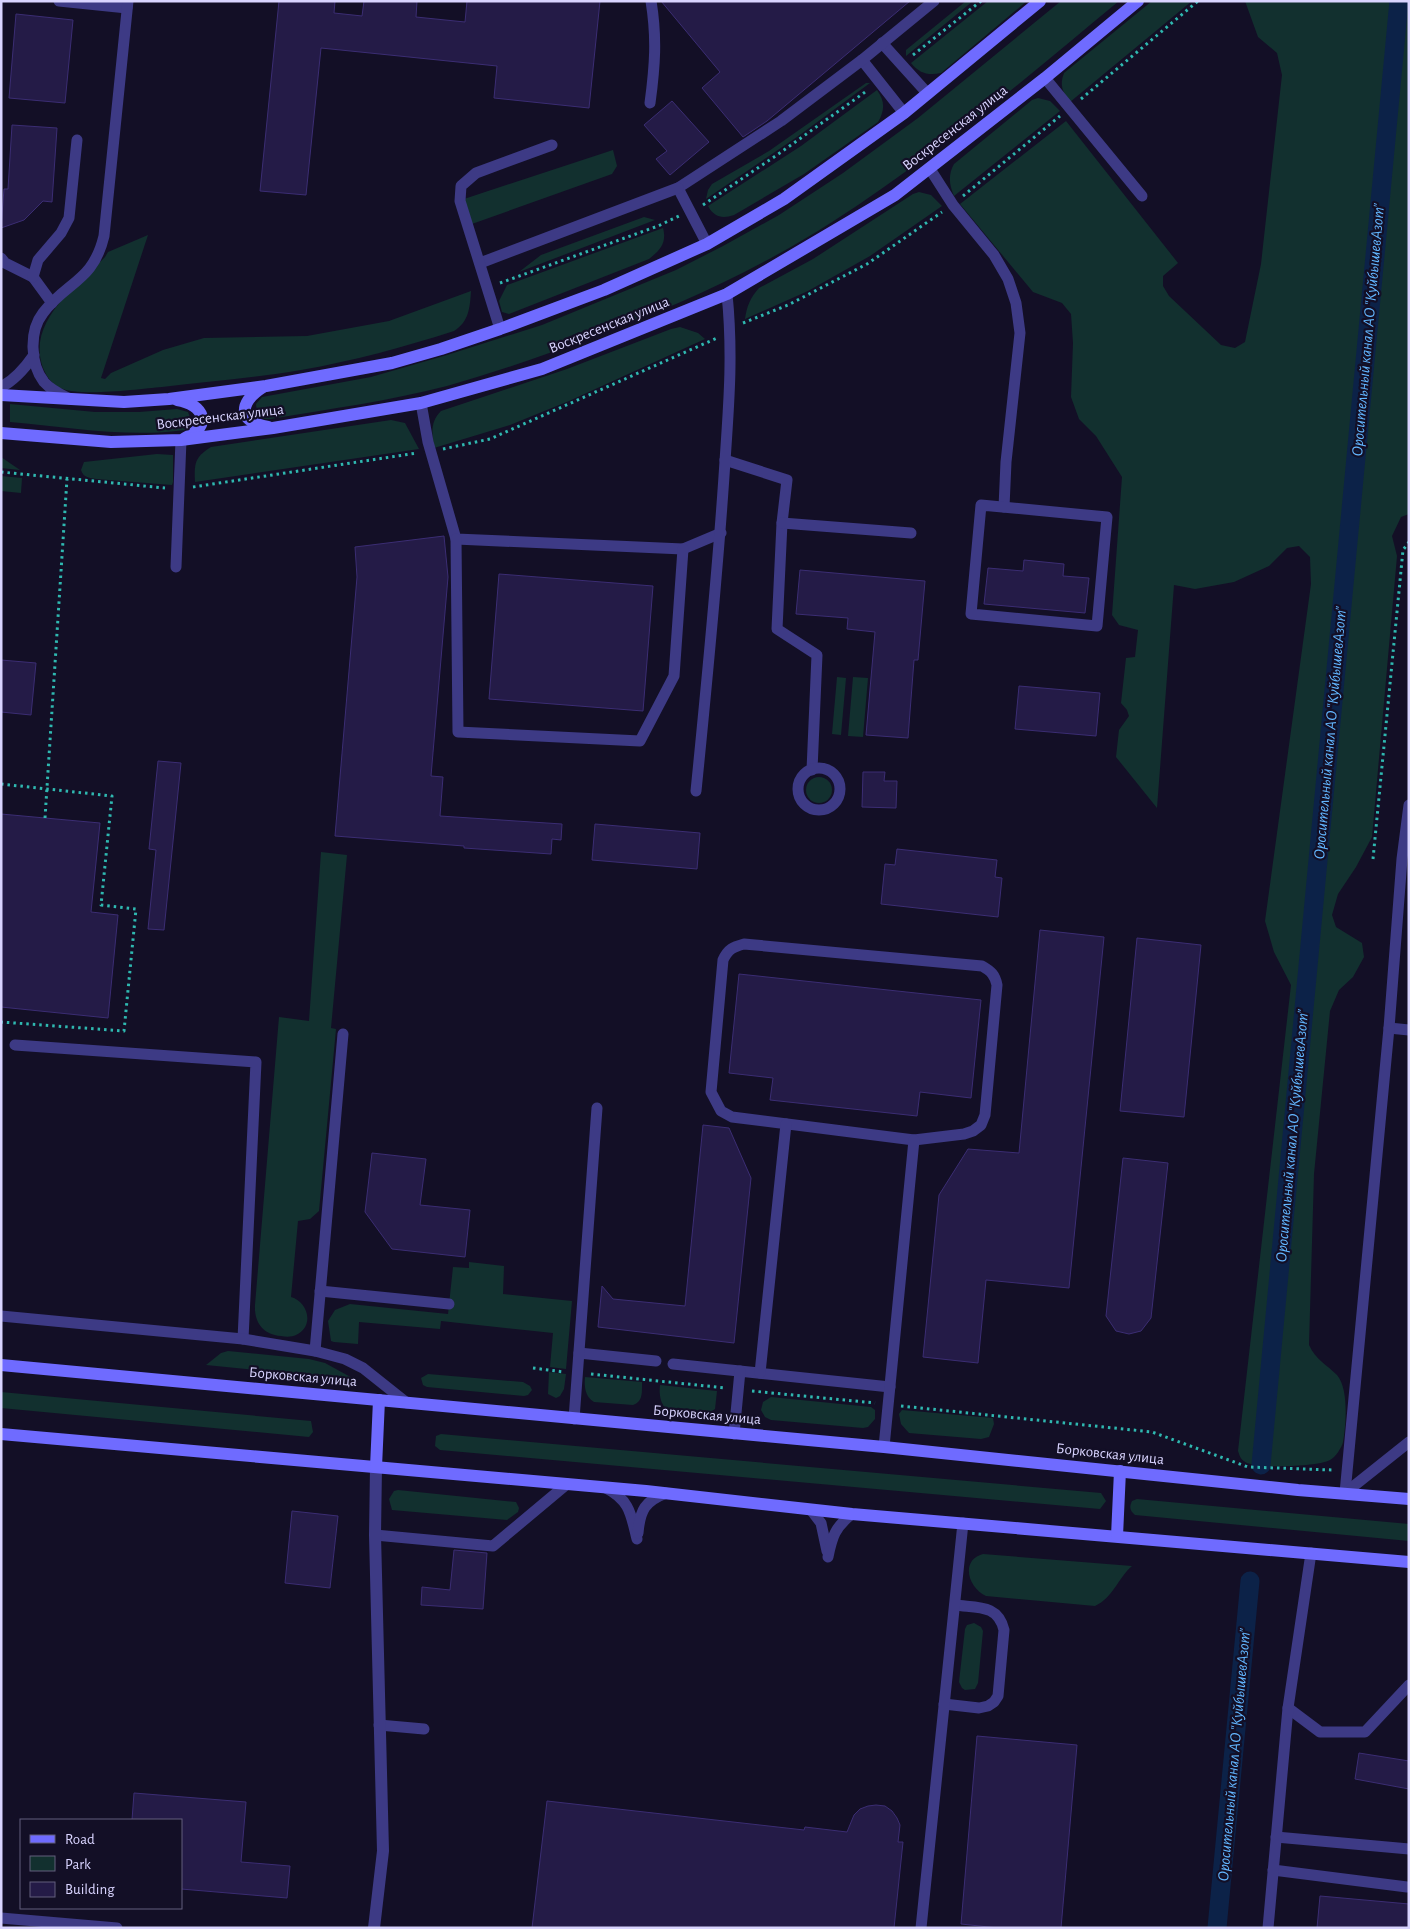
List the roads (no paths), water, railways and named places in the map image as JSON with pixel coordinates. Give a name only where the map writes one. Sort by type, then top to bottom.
[{"type":"main road","name":"Воскресенская улица","points":[[1,395],[124,402],[169,399],[266,386],[392,363],[500,329],[604,290],[707,244],[784,199],[904,113],[1040,1]]},
{"type":"main road","name":"Воскресенская улица","points":[[1,433],[111,442],[181,440],[273,428],[421,403],[542,369],[727,294],[895,195],[1045,78],[1138,1]]},
{"type":"main road","points":[[266,386],[251,395],[246,404],[245,412],[248,419],[256,425],[273,428]]},
{"type":"main road","points":[[169,399],[188,402],[197,407],[201,415],[202,423],[199,430],[181,440]]},
{"type":"main road","name":"Борковская улица","points":[[1,1365],[1409,1499]]},
{"type":"main road","points":[[376,1467],[379,1400]]},
{"type":"main road","points":[[1,1434],[604,1487],[852,1514],[1409,1562]]},
{"type":"main road","points":[[1116,1536],[1120,1472]]},
{"type":"street","points":[[374,1928],[383,1851],[375,1535],[376,1467]]},
{"type":"lane","points":[[59,1],[128,5],[104,236],[100,252],[88,272],[42,314],[34,336],[34,355],[39,374],[44,382],[54,391],[73,400]]},
{"type":"lane","points":[[650,103],[656,53],[655,24],[651,1]]},
{"type":"lane","points":[[480,263],[678,188],[781,121],[862,60],[934,1]]},
{"type":"lane","points":[[882,43],[928,94]]},
{"type":"lane","points":[[862,60],[904,113]]},
{"type":"lane","points":[[1045,78],[1142,196]]},
{"type":"lane","points":[[33,277],[38,260],[61,233],[69,218],[77,140]]},
{"type":"lane","points":[[500,329],[460,200],[461,186],[476,173],[552,145]]},
{"type":"lane","points":[[930,169],[953,205],[994,255],[1008,279],[1016,303],[1020,333],[1006,462],[1004,507]]},
{"type":"lane","points":[[678,188],[707,244]]},
{"type":"lane","points":[[1,258],[33,277],[52,303]]},
{"type":"lane","points":[[696,791],[721,533],[731,377],[731,330],[727,294]]},
{"type":"lane","points":[[1,388],[24,368],[34,355]]},
{"type":"lane","points":[[421,403],[431,451],[456,538],[458,732],[640,742],[674,676],[683,549]]},
{"type":"lane","points":[[176,567],[181,440]]},
{"type":"lane","points":[[725,460],[787,480],[782,523],[777,628],[817,655],[812,770]]},
{"type":"lane","points":[[981,505],[1004,507],[1107,517],[1097,626],[971,614],[981,505]]},
{"type":"lane","points":[[782,523],[911,533]]},
{"type":"lane","points":[[456,538],[683,549],[721,533]]},
{"type":"lane","points":[[1345,1493],[1389,1028],[1402,859],[1409,805]]},
{"type":"lane","points":[[744,944],[982,966],[995,976],[997,985],[985,1115],[981,1125],[973,1131],[964,1134],[914,1140],[786,1124],[732,1117],[721,1111],[711,1092],[723,960],[727,951],[735,946],[744,944]]},
{"type":"lane","points":[[1389,1028],[1409,1030]]},
{"type":"lane","points":[[315,1351],[343,1034]]},
{"type":"lane","points":[[16,1045],[256,1062],[243,1339]]},
{"type":"lane","points":[[574,1419],[597,1108]]},
{"type":"lane","points":[[760,1373],[786,1124]]},
{"type":"lane","points":[[884,1448],[914,1140]]},
{"type":"lane","points":[[320,1291],[449,1304]]},
{"type":"lane","points":[[1,1316],[243,1339],[315,1351],[345,1358],[363,1368],[407,1403]]},
{"type":"lane","points":[[579,1353],[656,1362]]},
{"type":"lane","points":[[673,1364],[890,1387]]},
{"type":"lane","points":[[734,1434],[740,1370]]},
{"type":"lane","points":[[1345,1493],[1409,1442]]},
{"type":"lane","points":[[375,1535],[493,1546],[567,1484]]},
{"type":"lane","points":[[604,1487],[619,1495],[626,1505],[637,1539],[640,1519],[645,1506],[653,1498],[666,1493]]},
{"type":"lane","points":[[811,1510],[820,1523],[828,1557],[832,1538],[840,1523],[852,1514]]},
{"type":"lane","points":[[921,1928],[963,1523]]},
{"type":"lane","points":[[1268,1928],[1288,1708],[1311,1553]]},
{"type":"lane","points":[[944,1704],[979,1708],[988,1706],[998,1696],[1004,1630],[1002,1620],[997,1614],[989,1610],[955,1605]]},
{"type":"lane","points":[[1288,1708],[1320,1732],[1365,1732],[1409,1685]]},
{"type":"lane","points":[[379,1725],[424,1729]]},
{"type":"lane","points":[[1276,1837],[1409,1849]]},
{"type":"lane","points":[[1273,1870],[1407,1887]]},
{"type":"lane","points":[[1,1918],[117,1928]]},
{"type":"waterway","name":"Оросительный канал АО \"КуйбышевАзот\"","points":[[1261,1465],[1399,1]]},
{"type":"waterway","name":"Оросительный канал АО \"КуйбышевАзот\"","points":[[1217,1928],[1250,1581]]}]
